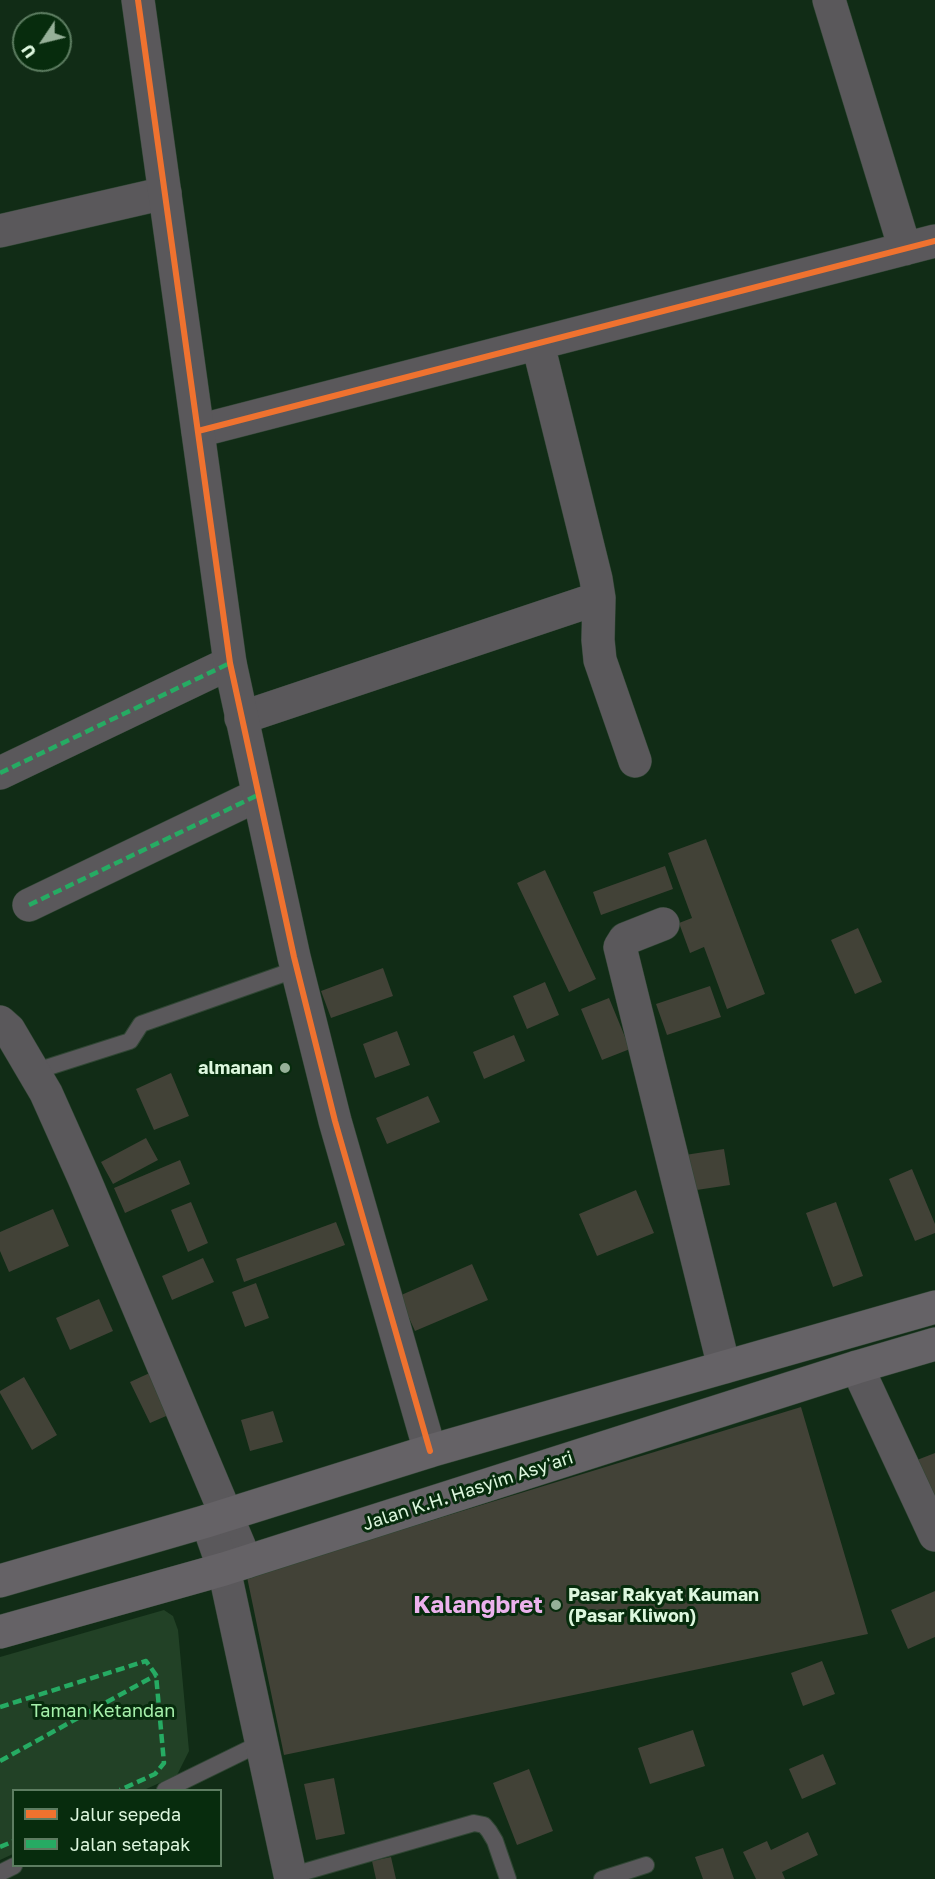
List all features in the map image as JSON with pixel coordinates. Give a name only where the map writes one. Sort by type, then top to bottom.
[{"type":"main road","points":[[0,1581],[217,1518],[430,1451],[935,1307]]},
{"type":"main road","name":"Jalan K.H. Hasyim Asy'ari","points":[[0,1632],[235,1565],[935,1344]]},
{"type":"street","points":[[138,0],[230,663],[297,969],[335,1121],[430,1451]]},
{"type":"street","points":[[198,431],[920,245],[829,0]]},
{"type":"street","points":[[0,231],[165,194]]},
{"type":"street","points":[[538,344],[599,598],[600,660],[635,761]]},
{"type":"street","points":[[241,717],[599,598]]},
{"type":"street","points":[[0,773],[230,663]]},
{"type":"street","points":[[29,905],[258,795]]},
{"type":"street","points":[[663,924],[626,939],[620,947],[724,1367]]},
{"type":"street","points":[[0,1022],[9,1030],[46,1093],[84,1178],[235,1565],[261,1743],[291,1877]]},
{"type":"street","points":[[857,1367],[935,1535]]},
{"type":"lane","points":[[33,1072],[130,1041],[141,1024],[297,969]]},
{"type":"lane","points":[[169,1789],[261,1743]]},
{"type":"lane","points":[[291,1877],[474,1823],[484,1825],[489,1831],[495,1841],[508,1879]]},
{"type":"lane","points":[[602,1879],[646,1865]]},
{"type":"green space","name":"Taman Ketandan","points":[[164,1610],[173,1616],[178,1630],[189,1751],[177,1775],[146,1789],[12,1789],[12,1854],[0,1860],[0,1657]]},
{"type":"building","points":[[706,839],[765,994],[727,1009],[704,947],[690,953],[679,923],[692,918],[668,853]]},
{"type":"building","points":[[665,866],[673,889],[601,915],[593,892]]},
{"type":"building","points":[[545,870],[596,979],[569,992],[517,883]]},
{"type":"building","points":[[858,928],[882,982],[855,994],[831,940]]},
{"type":"building","points":[[383,968],[393,996],[331,1018],[321,991]]},
{"type":"building","points":[[545,982],[559,1015],[527,1029],[513,996]]},
{"type":"building","points":[[710,986],[721,1017],[667,1035],[656,1004]]},
{"type":"building","points":[[609,998],[630,1049],[602,1060],[581,1009]]},
{"type":"building","points":[[397,1031],[410,1065],[375,1078],[363,1044]]},
{"type":"building","points":[[514,1035],[525,1061],[484,1079],[473,1052]]},
{"type":"building","points":[[171,1073],[189,1116],[154,1130],[136,1089]]},
{"type":"building","points":[[428,1096],[440,1122],[387,1144],[376,1118]]},
{"type":"building","points":[[146,1138],[158,1160],[113,1184],[101,1162]]},
{"type":"building","points":[[724,1149],[730,1185],[690,1191],[685,1155]]},
{"type":"building","points":[[180,1160],[190,1184],[125,1213],[114,1188]]},
{"type":"building","points":[[912,1169],[935,1224],[935,1233],[915,1241],[889,1179]]},
{"type":"building","points":[[636,1190],[654,1233],[597,1256],[579,1214]]},
{"type":"building","points":[[191,1202],[208,1243],[188,1252],[171,1210]]},
{"type":"building","points":[[836,1202],[863,1276],[833,1287],[806,1213]]},
{"type":"building","points":[[53,1209],[69,1246],[9,1272],[0,1251],[0,1232]]},
{"type":"building","points":[[336,1222],[345,1245],[244,1282],[236,1259]]},
{"type":"building","points":[[203,1258],[214,1282],[172,1300],[162,1276]]},
{"type":"building","points":[[472,1264],[488,1300],[415,1331],[399,1296]]},
{"type":"building","points":[[256,1283],[269,1318],[245,1327],[232,1292]]},
{"type":"building","points":[[99,1299],[113,1331],[70,1350],[56,1318]]},
{"type":"building","points":[[154,1371],[173,1413],[150,1423],[130,1382]]},
{"type":"building","points":[[24,1377],[57,1435],[32,1450],[0,1393]]},
{"type":"building","name":"Pasar Rakyat Kauman (Pasar Kliwon)","points":[[801,1407],[868,1634],[284,1755],[247,1577]]},
{"type":"building","points":[[273,1411],[283,1442],[250,1451],[241,1420]]},
{"type":"building","points":[[935,1453],[935,1503],[917,1460]]},
{"type":"building","points":[[935,1591],[935,1637],[908,1649],[891,1610]]},
{"type":"building","points":[[822,1661],[835,1694],[803,1706],[791,1673]]},
{"type":"building","points":[[693,1730],[705,1766],[650,1784],[638,1748]]},
{"type":"building","points":[[823,1754],[836,1784],[802,1799],[789,1769]]},
{"type":"building","points":[[529,1769],[553,1831],[517,1845],[493,1783]]},
{"type":"building","points":[[334,1778],[345,1834],[316,1840],[304,1784]]},
{"type":"building","points":[[808,1832],[818,1855],[782,1872],[785,1879],[756,1879],[743,1852],[767,1841],[771,1850]]},
{"type":"building","points":[[723,1848],[734,1879],[703,1879],[695,1857]]},
{"type":"building","points":[[391,1857],[396,1879],[376,1879],[372,1861]]},
{"type":"marked path","points":[[0,773],[230,663]]},
{"type":"marked path","points":[[29,905],[258,795]]},
{"type":"marked path","points":[[0,1707],[146,1661],[156,1675],[164,1763],[155,1774],[122,1789]]},
{"type":"marked path","points":[[0,1761],[156,1675]]},
{"type":"marked path","points":[[0,1847],[12,1842]]},
{"type":"cycle path","points":[[138,0],[230,663],[294,957],[335,1121],[430,1451]]},
{"type":"cycle path","points":[[198,431],[935,241]]},
{"type":"place","name":"almanan","points":[[285,1068]]},
{"type":"place","name":"Pasar Rakyat Kauman (Pasar Kliwon)","points":[[556,1605]]},
{"type":"district","name":"Kalangbret","points":[[478,1605]]}]
